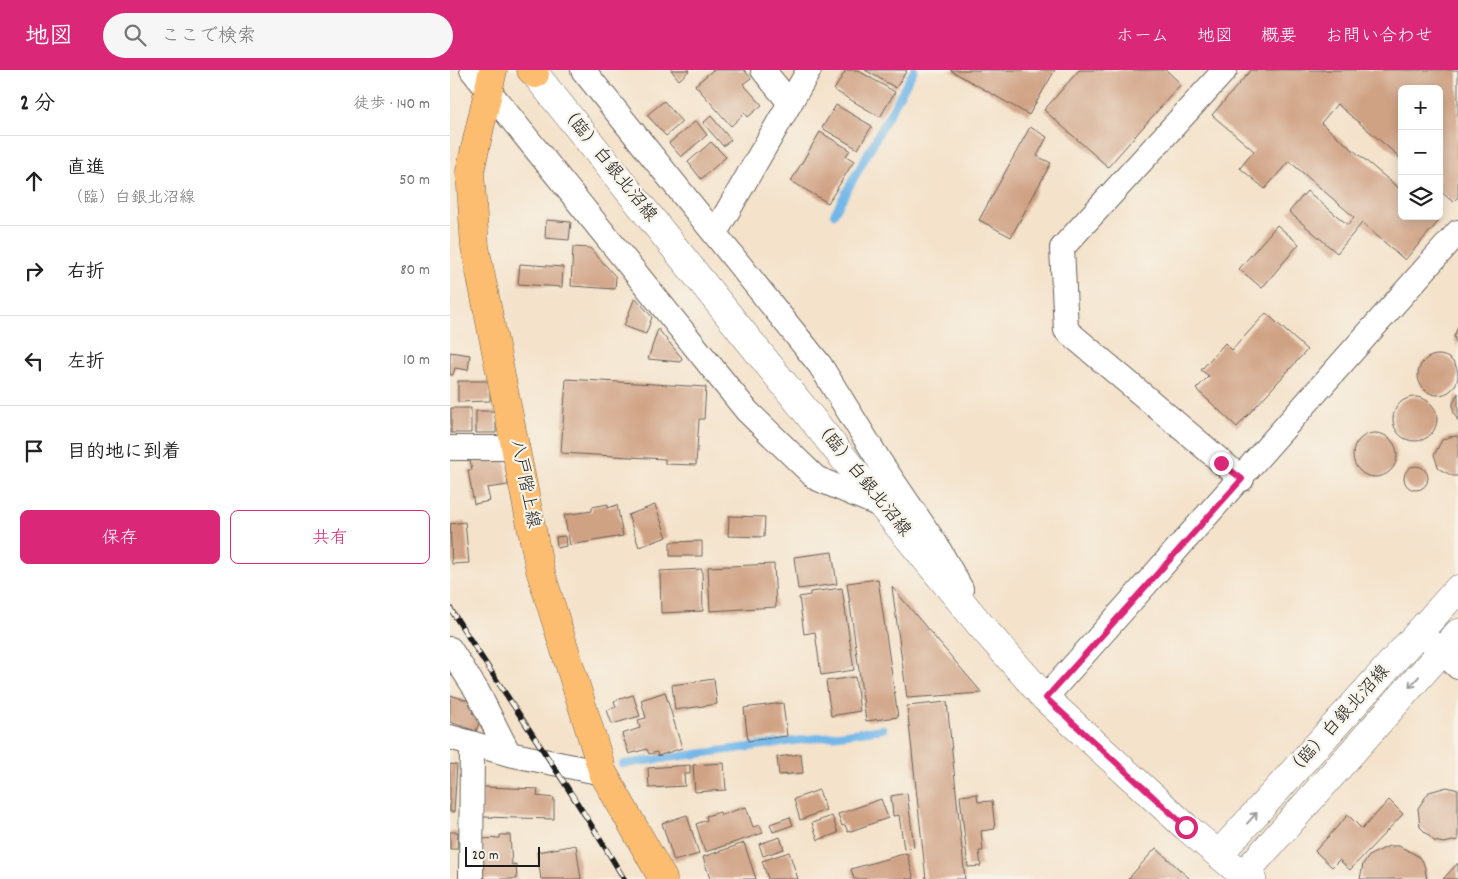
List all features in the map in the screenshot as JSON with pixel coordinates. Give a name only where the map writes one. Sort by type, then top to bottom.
[{"type":"main road","name":"八戸階上線","points":[[485,77],[470,171],[475,247],[517,448],[540,570],[603,774],[663,879]]},
{"type":"street","points":[[583,70],[820,365],[880,462],[935,543],[982,627]]},
{"type":"street","points":[[763,70],[790,103]]},
{"type":"street","points":[[715,233],[809,70]]},
{"type":"street","points":[[1224,70],[1062,248],[1066,330],[1242,479]]},
{"type":"street","name":"（臨）白銀北沼線","points":[[533,72],[882,506],[982,627],[1046,698],[1247,878],[1452,651]]},
{"type":"street","points":[[485,77],[747,411],[816,478],[882,506]]},
{"type":"street","points":[[1046,698],[1242,479],[1458,232]]},
{"type":"street","points":[[450,448],[517,448]]},
{"type":"street","name":"（臨）白銀北沼線","points":[[1219,854],[1458,589]]},
{"type":"street","points":[[1420,632],[1452,651]]},
{"type":"street","points":[[450,649],[519,756]]},
{"type":"street","points":[[471,879],[461,740],[519,756],[603,774]]},
{"type":"building","points":[[671,70],[690,70],[679,80]]},
{"type":"building","points":[[713,70],[744,70],[751,78],[743,84],[762,105],[748,117],[745,113],[731,126],[695,85]]},
{"type":"building","points":[[846,70],[857,70],[895,92],[880,117],[834,90]]},
{"type":"building","points":[[865,70],[907,70],[896,88]]},
{"type":"building","points":[[950,70],[1055,70],[1029,115]]},
{"type":"building","points":[[1079,70],[1166,70],[1181,84],[1108,167],[1044,110]]},
{"type":"building","points":[[1251,70],[1458,70],[1458,197],[1453,202],[1443,193],[1443,85],[1398,85],[1398,156],[1337,104],[1321,123],[1398,188],[1398,220],[1436,220],[1438,222],[1405,260],[1362,223],[1337,253],[1289,212],[1307,191],[1348,225],[1354,217],[1289,161],[1265,189],[1240,168],[1254,151],[1212,115]]},
{"type":"building","points":[[664,101],[682,122],[666,136],[647,115]]},
{"type":"building","points":[[836,105],[872,126],[858,149],[822,128]]},
{"type":"building","points":[[711,116],[731,140],[723,146],[703,123]]},
{"type":"building","points":[[696,121],[707,135],[681,157],[669,143]]},
{"type":"building","points":[[1030,127],[1047,137],[1037,156],[1051,163],[1011,237],[979,220]]},
{"type":"building","points":[[820,132],[850,150],[846,156],[854,161],[828,203],[791,181]]},
{"type":"building","points":[[711,142],[726,157],[701,179],[688,162]]},
{"type":"building","points":[[546,220],[571,222],[569,240],[545,238]]},
{"type":"building","points":[[1277,225],[1299,244],[1262,288],[1239,269]]},
{"type":"building","points":[[573,247],[590,248],[616,277],[615,289],[571,286]]},
{"type":"building","points":[[520,264],[563,267],[562,287],[518,284]]},
{"type":"building","points":[[635,297],[652,317],[646,334],[624,326]]},
{"type":"building","points":[[1266,313],[1307,350],[1237,427],[1196,389],[1209,376],[1201,370],[1225,343],[1232,350]]},
{"type":"building","points":[[1458,327],[1458,349],[1454,337]]},
{"type":"building","points":[[658,329],[682,358],[680,362],[648,359]]},
{"type":"building","points":[[450,352],[470,355],[468,370],[455,368],[453,375],[450,375]]},
{"type":"building","points":[[1434,355],[1442,355],[1449,358],[1455,364],[1458,375],[1455,386],[1449,392],[1442,395],[1434,395],[1427,392],[1421,386],[1418,379],[1418,371],[1421,364],[1427,358]]},
{"type":"building","points":[[566,379],[706,387],[704,419],[699,419],[696,465],[665,464],[665,459],[561,453]]},
{"type":"building","points":[[458,381],[490,381],[490,401],[458,402]]},
{"type":"building","points":[[1458,393],[1458,421],[1453,411],[1453,403]]},
{"type":"building","points":[[1419,397],[1431,403],[1436,410],[1436,428],[1431,435],[1424,440],[1411,441],[1403,438],[1396,431],[1393,415],[1396,407],[1403,400]]},
{"type":"building","points":[[451,408],[471,408],[471,433],[451,433]]},
{"type":"building","points":[[476,411],[496,411],[496,433],[476,433]]},
{"type":"building","points":[[1375,433],[1387,437],[1393,443],[1397,455],[1393,467],[1387,473],[1375,477],[1363,473],[1357,467],[1353,455],[1357,443],[1363,437]]},
{"type":"building","points":[[1458,436],[1458,476],[1453,476],[1439,469],[1434,455],[1442,440]]},
{"type":"building","points":[[505,457],[508,485],[487,488],[490,501],[474,504],[468,470],[472,470],[470,460]]},
{"type":"building","points":[[1416,466],[1425,469],[1428,478],[1425,487],[1416,490],[1407,487],[1404,478],[1407,469]]},
{"type":"building","points":[[608,504],[608,508],[617,505],[623,536],[570,545],[564,515],[592,511],[592,507]]},
{"type":"building","points":[[655,505],[667,537],[639,547],[628,515]]},
{"type":"building","points":[[729,516],[765,517],[764,537],[728,536]]},
{"type":"building","points":[[465,522],[469,563],[452,564],[450,524]]},
{"type":"building","points":[[565,536],[566,546],[557,548],[556,537]]},
{"type":"building","points":[[702,541],[702,556],[670,556],[670,542]]},
{"type":"building","points":[[832,552],[837,584],[798,589],[794,557]]},
{"type":"building","points":[[774,564],[776,607],[710,611],[708,567]]},
{"type":"building","points":[[702,569],[703,611],[661,613],[660,571]]},
{"type":"building","points":[[878,579],[898,717],[866,721],[847,583]]},
{"type":"building","points":[[892,587],[982,693],[907,698]]},
{"type":"building","points":[[842,588],[854,670],[821,675],[815,632],[804,634],[799,597],[810,595],[810,592]]},
{"type":"building","points":[[855,677],[860,711],[831,716],[826,681]]},
{"type":"building","points":[[714,679],[717,704],[675,710],[672,685]]},
{"type":"building","points":[[665,692],[682,748],[658,756],[657,752],[649,754],[647,749],[629,754],[622,734],[640,728],[638,720],[646,718],[641,700]]},
{"type":"building","points":[[450,695],[472,702],[471,705],[475,706],[472,713],[482,716],[476,731],[450,722]]},
{"type":"building","points":[[633,695],[640,716],[612,724],[607,710],[616,707],[614,701]]},
{"type":"building","points":[[947,702],[965,879],[926,879],[907,706]]},
{"type":"building","points":[[783,703],[787,736],[748,741],[744,708]]},
{"type":"building","points":[[801,754],[803,773],[779,775],[777,757]]},
{"type":"building","points":[[724,763],[726,790],[695,792],[693,765]]},
{"type":"building","points":[[450,764],[457,765],[454,812],[450,812]]},
{"type":"building","points":[[690,765],[690,774],[684,774],[685,786],[649,788],[648,768]]},
{"type":"building","points":[[483,787],[538,789],[537,796],[554,798],[554,819],[482,817]]},
{"type":"building","points":[[1447,787],[1458,790],[1458,840],[1444,843],[1434,841],[1420,827],[1418,808],[1429,792]]},
{"type":"building","points":[[819,790],[826,810],[800,820],[794,799]]},
{"type":"building","points":[[907,793],[914,847],[904,849],[899,815],[893,816],[891,796]]},
{"type":"building","points":[[977,794],[978,802],[992,801],[995,829],[981,831],[983,851],[979,851],[981,866],[968,867],[960,796]]},
{"type":"building","points":[[881,799],[888,818],[848,832],[845,825],[842,826],[838,814]]},
{"type":"building","points":[[1389,800],[1403,814],[1350,870],[1339,860],[1332,867],[1315,851],[1348,815],[1362,829]]},
{"type":"building","points":[[746,807],[753,827],[760,825],[763,833],[705,852],[696,824],[707,820],[706,816],[720,812],[721,815]]},
{"type":"building","points":[[687,815],[699,854],[674,861],[662,823]]},
{"type":"building","points":[[832,816],[838,833],[818,840],[812,823]]},
{"type":"building","points":[[790,817],[793,825],[773,832],[770,824]]},
{"type":"building","points":[[450,832],[458,832],[457,849],[450,849]]},
{"type":"building","points":[[500,835],[510,835],[512,865],[516,864],[517,879],[483,879],[481,839],[500,838]]},
{"type":"building","points":[[780,837],[784,849],[763,856],[759,844]]},
{"type":"building","points":[[744,843],[756,879],[710,879],[703,857]]},
{"type":"building","points":[[576,845],[581,879],[541,879],[537,852]]},
{"type":"building","points":[[1389,846],[1399,846],[1418,856],[1424,864],[1427,879],[1360,879],[1363,864],[1370,855]]},
{"type":"building","points":[[1156,848],[1190,879],[1128,879]]},
{"type":"building","points":[[789,852],[798,879],[768,879],[762,861]]},
{"type":"building","points":[[907,853],[914,879],[854,879],[851,869]]},
{"type":"building","points":[[1458,863],[1458,879],[1443,879]]},
{"type":"waterway","points":[[834,214],[914,70]]},
{"type":"waterway","points":[[623,764],[883,729]]},
{"type":"railway","points":[[450,608],[582,810],[624,879]]},
{"type":"route","points":[[1186,827],[1046,698],[1242,479],[1221,463]]}]
